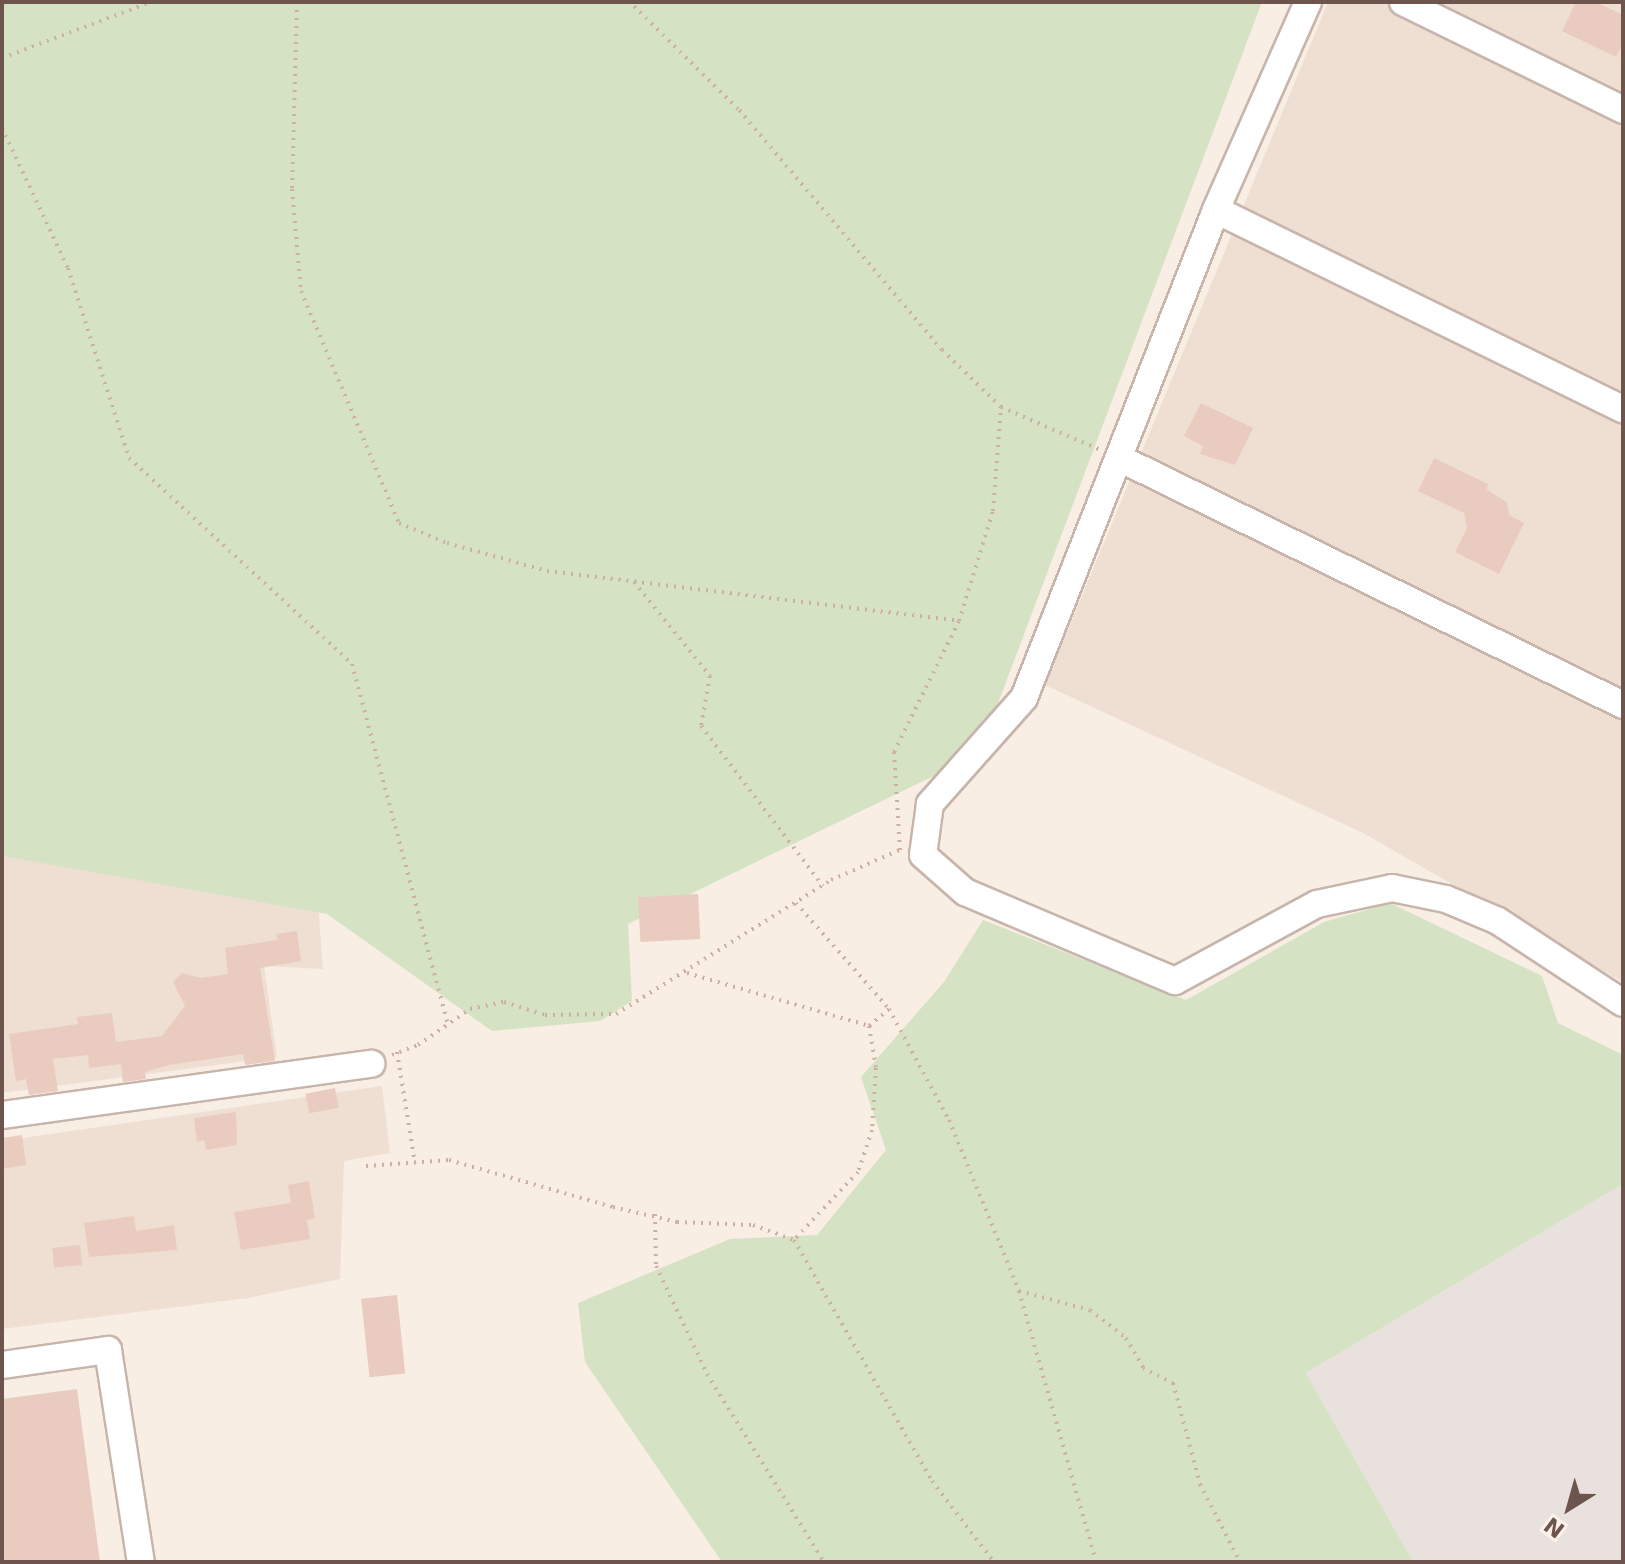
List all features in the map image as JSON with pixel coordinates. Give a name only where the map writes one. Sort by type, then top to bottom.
[{"type":"street","points":[[1308,2],[1216,210],[1024,698],[930,804],[923,855],[965,892],[1175,981],[1317,904],[1392,888],[1446,899],[1498,921],[1623,1003]]},
{"type":"street","points":[[1403,2],[1623,110]]},
{"type":"street","points":[[1216,210],[1623,409]]},
{"type":"street","points":[[1119,458],[1623,705]]},
{"type":"street","points":[[2,1115],[371,1064]]},
{"type":"street","points":[[2,1365],[108,1350],[141,1562]]},
{"type":"path","points":[[2,58],[151,2]]},
{"type":"path","points":[[297,2],[292,189],[301,291],[399,523],[447,543],[547,571],[959,621]]},
{"type":"path","points":[[630,2],[738,109],[942,350],[1001,407],[1119,458]]},
{"type":"path","points":[[2,128],[68,268],[129,458],[352,664],[448,1025]]},
{"type":"path","points":[[371,1064],[448,1025],[470,1009],[504,1002],[545,1015],[616,1014],[687,973],[831,880],[900,850],[894,752],[959,621],[993,511],[1001,407]]},
{"type":"path","points":[[633,581],[710,676],[701,726],[823,886]]},
{"type":"path","points":[[796,903],[889,1009],[949,1120],[1019,1291],[1096,1562]]},
{"type":"path","points":[[687,973],[869,1026]]},
{"type":"path","points":[[869,1026],[889,1009]]},
{"type":"path","points":[[794,1240],[858,1172],[863,1158],[872,1130],[876,1068],[869,1026]]},
{"type":"path","points":[[397,1052],[415,1163]]},
{"type":"path","points":[[366,1166],[449,1160],[677,1222],[753,1225],[794,1240],[932,1481],[994,1562]]},
{"type":"path","points":[[655,1214],[656,1266],[707,1374],[824,1562]]},
{"type":"path","points":[[1019,1291],[1090,1310],[1126,1338],[1143,1368],[1173,1383],[1200,1484],[1240,1562]]},
{"type":"shaded area","points":[[1328,2],[1623,2],[1623,982],[1363,833],[1045,685]]},
{"type":"shaded area","points":[[2,808],[318,904],[323,969],[264,966],[277,1057],[2,1093]]},
{"type":"shaded area","points":[[382,1086],[390,1153],[344,1161],[340,1279],[248,1298],[2,1329],[2,1141]]},
{"type":"shaded area","points":[[1623,1184],[1623,1562],[1413,1562],[1306,1373]]},
{"type":"green space","points":[[2,2],[1262,2],[979,754],[628,924],[632,1001],[600,1021],[492,1031],[327,914],[2,856]]},
{"type":"green space","points":[[1390,903],[1542,976],[1558,1023],[1623,1055],[1623,1184],[1306,1373],[1413,1562],[722,1562],[585,1362],[578,1303],[730,1239],[817,1235],[886,1150],[861,1077],[944,982],[983,920],[1186,1000],[1324,922]]},
{"type":"building","points":[[1576,2],[1596,2],[1623,15],[1623,43],[1616,57],[1562,31]]},
{"type":"building","points":[[1201,403],[1253,428],[1235,465],[1200,454],[1203,446],[1184,436]]},
{"type":"building","points":[[1434,458],[1488,484],[1487,490],[1507,502],[1509,515],[1524,523],[1499,574],[1455,552],[1467,528],[1464,513],[1418,491]]},
{"type":"building","points":[[698,894],[700,939],[640,942],[638,897]]},
{"type":"building","points":[[297,931],[301,961],[260,968],[275,1061],[245,1065],[243,1054],[169,1065],[145,1072],[146,1079],[123,1082],[121,1064],[89,1068],[88,1055],[53,1059],[58,1091],[29,1095],[26,1079],[16,1081],[9,1034],[78,1024],[77,1017],[112,1013],[116,1042],[162,1036],[185,1006],[173,982],[182,973],[201,978],[228,974],[225,948],[278,940],[276,934]]},
{"type":"building","points":[[335,1088],[339,1108],[309,1113],[306,1094]]},
{"type":"building","points":[[236,1112],[237,1145],[206,1150],[204,1140],[197,1142],[194,1118]]},
{"type":"building","points":[[22,1135],[26,1165],[2,1169],[2,1138]]},
{"type":"building","points":[[309,1181],[315,1219],[307,1220],[310,1239],[241,1250],[234,1212],[291,1203],[288,1185]]},
{"type":"building","points":[[134,1216],[136,1231],[174,1225],[177,1250],[89,1257],[84,1223]]},
{"type":"building","points":[[80,1245],[82,1265],[54,1268],[52,1248]]},
{"type":"building","points":[[397,1295],[405,1374],[369,1377],[361,1299]]},
{"type":"building","points":[[77,1389],[100,1562],[2,1562],[2,1399]]}]
